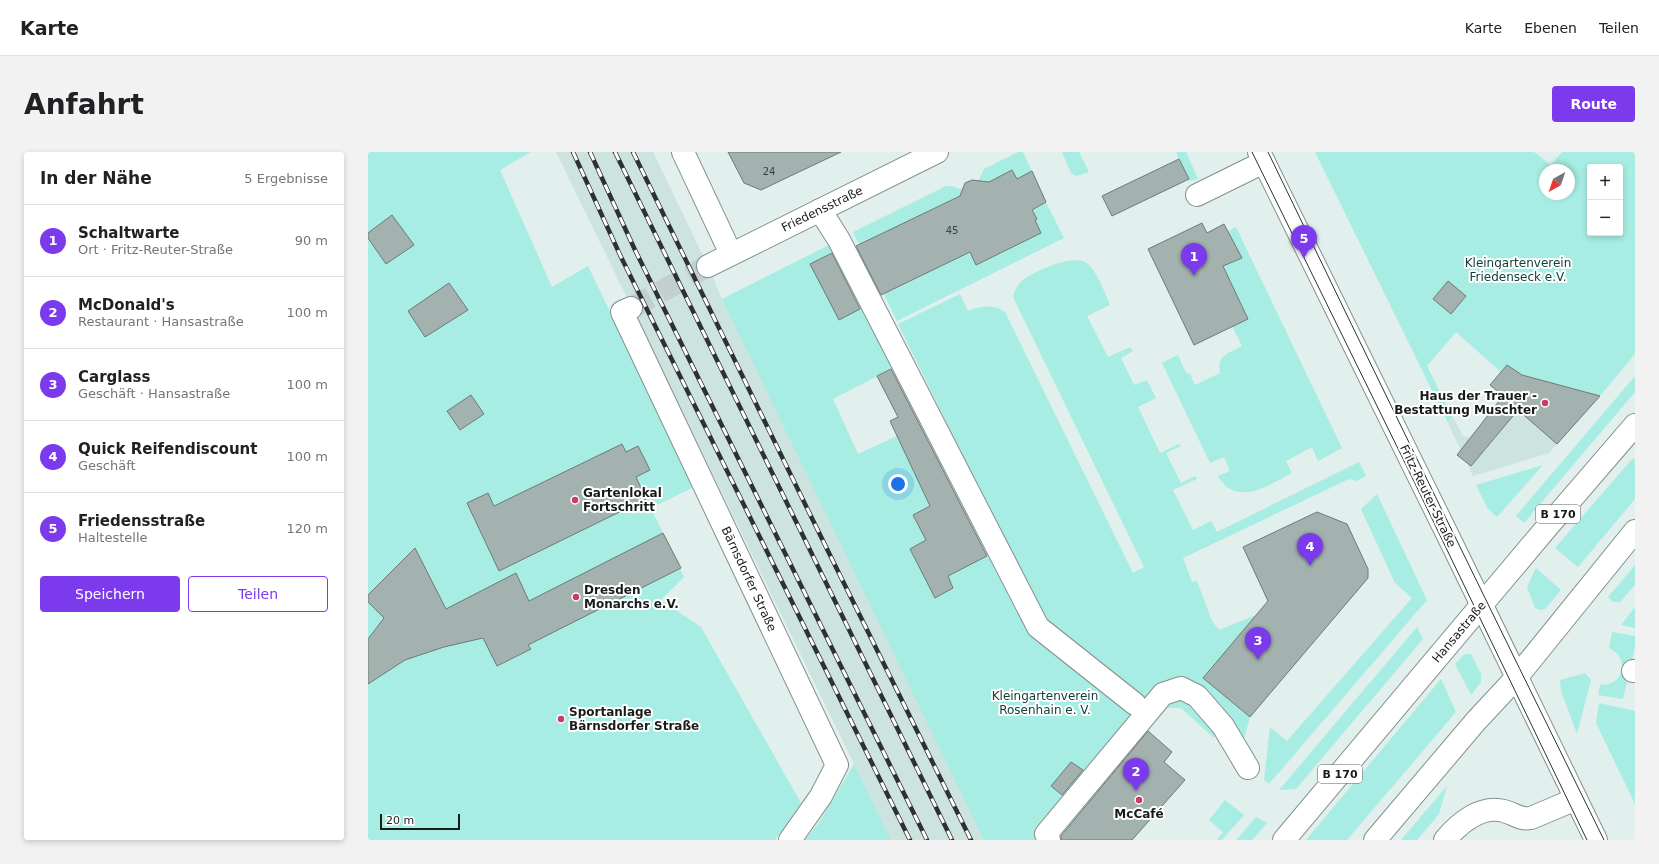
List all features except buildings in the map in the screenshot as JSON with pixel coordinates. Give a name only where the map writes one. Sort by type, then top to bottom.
[{"type":"main road","points":[[683,152],[731,254]]},
{"type":"main road","name":"Friedensstraße","points":[[708,266],[937,152]]},
{"type":"main road","points":[[1197,195],[1261,157]]},
{"type":"main road","name":"Fritz-Reuter-Straße","points":[[1261,157],[1596,840]]},
{"type":"main road","points":[[820,210],[847,254],[1038,627],[1135,704]]},
{"type":"main road","name":"Bärnsdorfer Straße","points":[[626,310],[837,765],[821,796],[790,840]]},
{"type":"main road","name":"Hansastraße","points":[[1284,840],[1635,425]]},
{"type":"main road","points":[[1375,840],[1476,721],[1516,678],[1635,531]]},
{"type":"main road","points":[[1049,840],[1046,834],[1163,694],[1181,688],[1197,696],[1223,726],[1248,768]]},
{"type":"main road","points":[[1444,840],[1455,828],[1470,817],[1489,810],[1504,811],[1523,819],[1531,818],[1576,799]]},
{"type":"shaded area","points":[[556,152],[653,152],[708,266],[722,299],[881,533],[1039,840],[891,840]]},
{"type":"shaded area","points":[[1518,410],[1557,444],[1549,453],[1473,476],[1448,423],[1452,416],[1463,436],[1471,438],[1485,450]]},
{"type":"green space","points":[[368,152],[531,152],[500,170],[552,287],[588,266],[694,487],[651,508],[684,577],[661,600],[701,627],[801,803],[775,840],[368,840]]},
{"type":"green space","points":[[1018,152],[1023,152],[1032,171],[1017,179],[1012,170],[981,186],[978,181],[984,169]]},
{"type":"green space","points":[[1062,152],[1079,152],[1089,172],[1076,176],[1071,173]]},
{"type":"green space","points":[[1176,152],[1186,152],[1198,179],[1189,181]]},
{"type":"green space","name":"Kleingartenverein Friedenseck e.V.","points":[[1315,152],[1534,152],[1550,164],[1539,164],[1539,200],[1575,200],[1575,164],[1552,164],[1562,152],[1635,152],[1635,354],[1600,396],[1522,375],[1507,365],[1501,372],[1456,332],[1427,366],[1452,416],[1448,423]]},
{"type":"green space","points":[[946,186],[952,186],[963,190],[964,194],[867,241],[891,290],[1036,220],[1032,210],[1046,202],[1064,238],[897,321],[853,232]]},
{"type":"green space","points":[[1236,227],[1342,448],[1318,461],[1312,447],[1286,461],[1292,473],[1263,488],[1243,492],[1234,491],[1225,486],[1218,476],[1230,471],[1224,457],[1210,463],[1162,363],[1178,355],[1186,373],[1190,374],[1195,385],[1220,373],[1220,362],[1222,358],[1228,353],[1242,346],[1232,326],[1248,319],[1211,241]]},
{"type":"green space","name":"Kleingartenverein Rosenhain e. V.","points":[[831,244],[835,251],[811,264],[839,319],[864,307],[895,367],[833,399],[858,454],[897,436],[930,506],[913,515],[926,540],[910,549],[936,597],[953,588],[948,576],[989,555],[1042,617],[898,324],[960,294],[968,311],[977,308],[992,307],[1001,309],[1005,312],[1133,573],[1144,567],[1013,297],[1016,289],[1024,279],[1054,264],[1071,260],[1085,262],[1093,270],[1103,288],[1110,305],[1087,316],[1108,357],[1130,347],[1133,351],[1121,358],[1134,385],[1147,380],[1156,398],[1138,407],[1160,453],[1179,444],[1181,446],[1166,453],[1181,483],[1195,476],[1197,479],[1173,490],[1193,530],[1211,521],[1217,532],[1359,462],[1366,476],[1356,481],[1349,479],[1183,558],[1192,582],[1197,581],[1212,621],[1219,630],[1256,615],[1206,680],[1250,717],[1243,743],[1160,682],[1034,829],[1039,840],[984,840],[722,299]]},
{"type":"green space","points":[[1635,376],[1635,392],[1524,523],[1516,516]]},
{"type":"green space","points":[[1633,458],[1635,460],[1635,499],[1578,567],[1555,548]]},
{"type":"green space","points":[[1543,465],[1497,517],[1488,509],[1476,485]]},
{"type":"green space","points":[[1377,494],[1427,600],[1269,784],[1264,780],[1270,727],[1287,741],[1412,598],[1395,583],[1361,509]]},
{"type":"green space","points":[[1635,565],[1635,585],[1620,602],[1613,602],[1608,597]]},
{"type":"green space","points":[[1536,568],[1561,590],[1545,609],[1540,610],[1535,608],[1527,587]]},
{"type":"green space","points":[[1635,607],[1635,628],[1621,625]]},
{"type":"green space","points":[[1417,627],[1423,639],[1296,789],[1279,790]]},
{"type":"green space","points":[[1612,632],[1635,636],[1635,647],[1630,667],[1622,665],[1621,659],[1618,655],[1609,648]]},
{"type":"green space","points":[[1465,654],[1471,654],[1481,674],[1481,682],[1471,695],[1455,664]]},
{"type":"green space","points":[[1621,672],[1629,673],[1623,699],[1598,695],[1600,685],[1616,681]]},
{"type":"green space","points":[[1585,673],[1591,680],[1577,734],[1561,691],[1560,680]]},
{"type":"green space","points":[[1441,679],[1456,712],[1347,840],[1306,840]]},
{"type":"green space","points":[[1177,701],[1191,703],[1216,726],[1214,738],[1181,708],[1167,708],[1141,739],[1138,736],[1165,704]]},
{"type":"green space","points":[[1599,703],[1635,711],[1635,804],[1596,723]]},
{"type":"green space","points":[[854,764],[891,840],[805,840],[820,821]]},
{"type":"green space","points":[[1447,786],[1439,814],[1417,840],[1401,840]]},
{"type":"green space","points":[[1225,800],[1244,815],[1222,840],[1217,840],[1223,832],[1209,820]]},
{"type":"green space","points":[[1256,817],[1267,823],[1252,840],[1236,840]]},
{"type":"tunnel","points":[[631,308],[708,266]]},
{"type":"tram line","points":[[1252,152],[1408,469],[1587,840]]},
{"type":"tram line","points":[[1268,152],[1604,840]]},
{"type":"railway","points":[[573,152],[621,257],[910,840]]},
{"type":"railway","points":[[590,152],[635,250],[927,840]]},
{"type":"railway","points":[[615,152],[952,840]]},
{"type":"railway","points":[[633,152],[971,840]]},
{"type":"place","name":"Friedensstraße","points":[[1304,258]]},
{"type":"place","name":"Schaltwarte","points":[[1194,276]]},
{"type":"place","name":"Haus der Trauer - Bestattung Muschter","points":[[1545,403]]},
{"type":"place","name":"Gartenlokal Fortschritt","points":[[575,500]]},
{"type":"place","name":"Quick Reifendiscount","points":[[1310,566]]},
{"type":"place","name":"Dresden Monarchs e.V.","points":[[576,597]]},
{"type":"place","name":"Carglass","points":[[1258,660]]},
{"type":"place","name":"Sportanlage Bärnsdorfer Straße","points":[[561,719]]},
{"type":"place","name":"McDonald's","points":[[1136,791]]},
{"type":"place","name":"McCafé","points":[[1139,800]]}]
